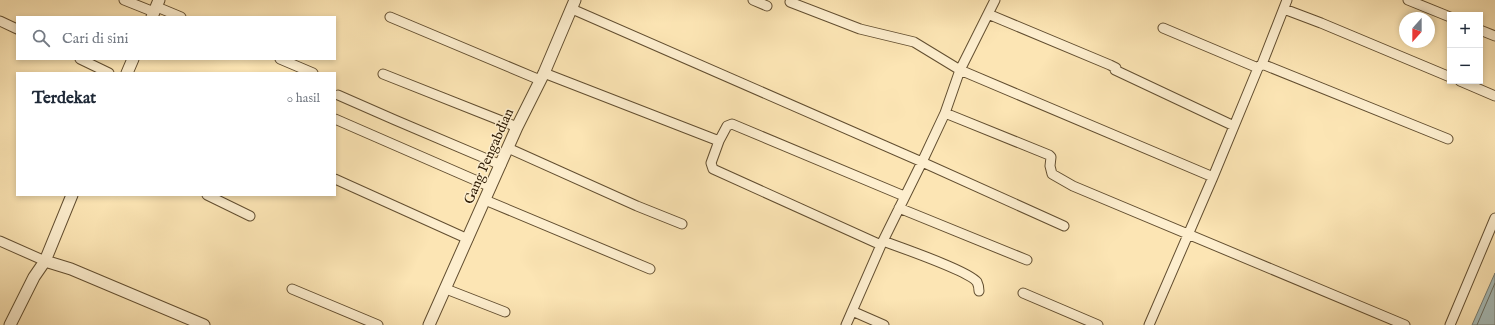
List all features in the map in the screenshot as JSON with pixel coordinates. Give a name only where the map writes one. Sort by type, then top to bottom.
[{"type":"street","points":[[124,0],[178,16]]},
{"type":"street","points":[[753,0],[767,6]]},
{"type":"street","points":[[846,325],[882,243],[945,113],[960,70],[995,0]]},
{"type":"street","points":[[1408,0],[1447,16]]},
{"type":"street","points":[[790,2],[860,30],[914,42],[960,70],[1213,177]]},
{"type":"street","points":[[574,4],[1064,226]]},
{"type":"street","name":"Gang Pengabdian","points":[[429,325],[517,127],[542,76],[574,4]]},
{"type":"street","points":[[1149,325],[1285,4],[1321,23],[1447,76]]},
{"type":"street","points":[[988,14],[1110,65],[1116,68],[1115,70],[1234,126]]},
{"type":"street","points":[[390,17],[542,76],[718,141]]},
{"type":"street","points":[[0,21],[16,29]]},
{"type":"street","points":[[1163,28],[1448,139]]},
{"type":"street","points":[[1483,31],[1495,36]]},
{"type":"street","points":[[82,60],[107,72]]},
{"type":"street","points":[[127,72],[133,60]]},
{"type":"street","points":[[282,60],[311,72]]},
{"type":"street","points":[[383,74],[517,127]]},
{"type":"street","points":[[1467,84],[1495,96]]},
{"type":"street","points":[[338,95],[501,165]]},
{"type":"street","points":[[945,113],[1049,155],[1051,157],[1051,171],[1056,178],[1073,186],[1405,325]]},
{"type":"street","points":[[336,119],[491,187]]},
{"type":"street","points":[[904,196],[732,124],[727,126],[718,141],[711,163],[713,169],[882,243],[936,261],[964,274],[977,282],[979,291]]},
{"type":"street","points":[[508,148],[637,206],[682,224]]},
{"type":"street","points":[[336,179],[468,239]]},
{"type":"street","points":[[10,325],[34,277],[45,261],[72,196]]},
{"type":"street","points":[[209,196],[250,216]]},
{"type":"street","points":[[485,200],[650,269]]},
{"type":"street","points":[[899,208],[1027,260]]},
{"type":"street","points":[[1450,325],[1495,218]]},
{"type":"street","points":[[0,241],[45,261],[71,269],[204,325]]},
{"type":"street","points":[[292,289],[378,325]]},
{"type":"street","points":[[446,289],[506,312]]},
{"type":"street","points":[[1023,293],[1098,325]]},
{"type":"street","points":[[852,311],[884,325]]},
{"type":"water","points":[[1495,273],[1495,325],[1472,325]]}]
